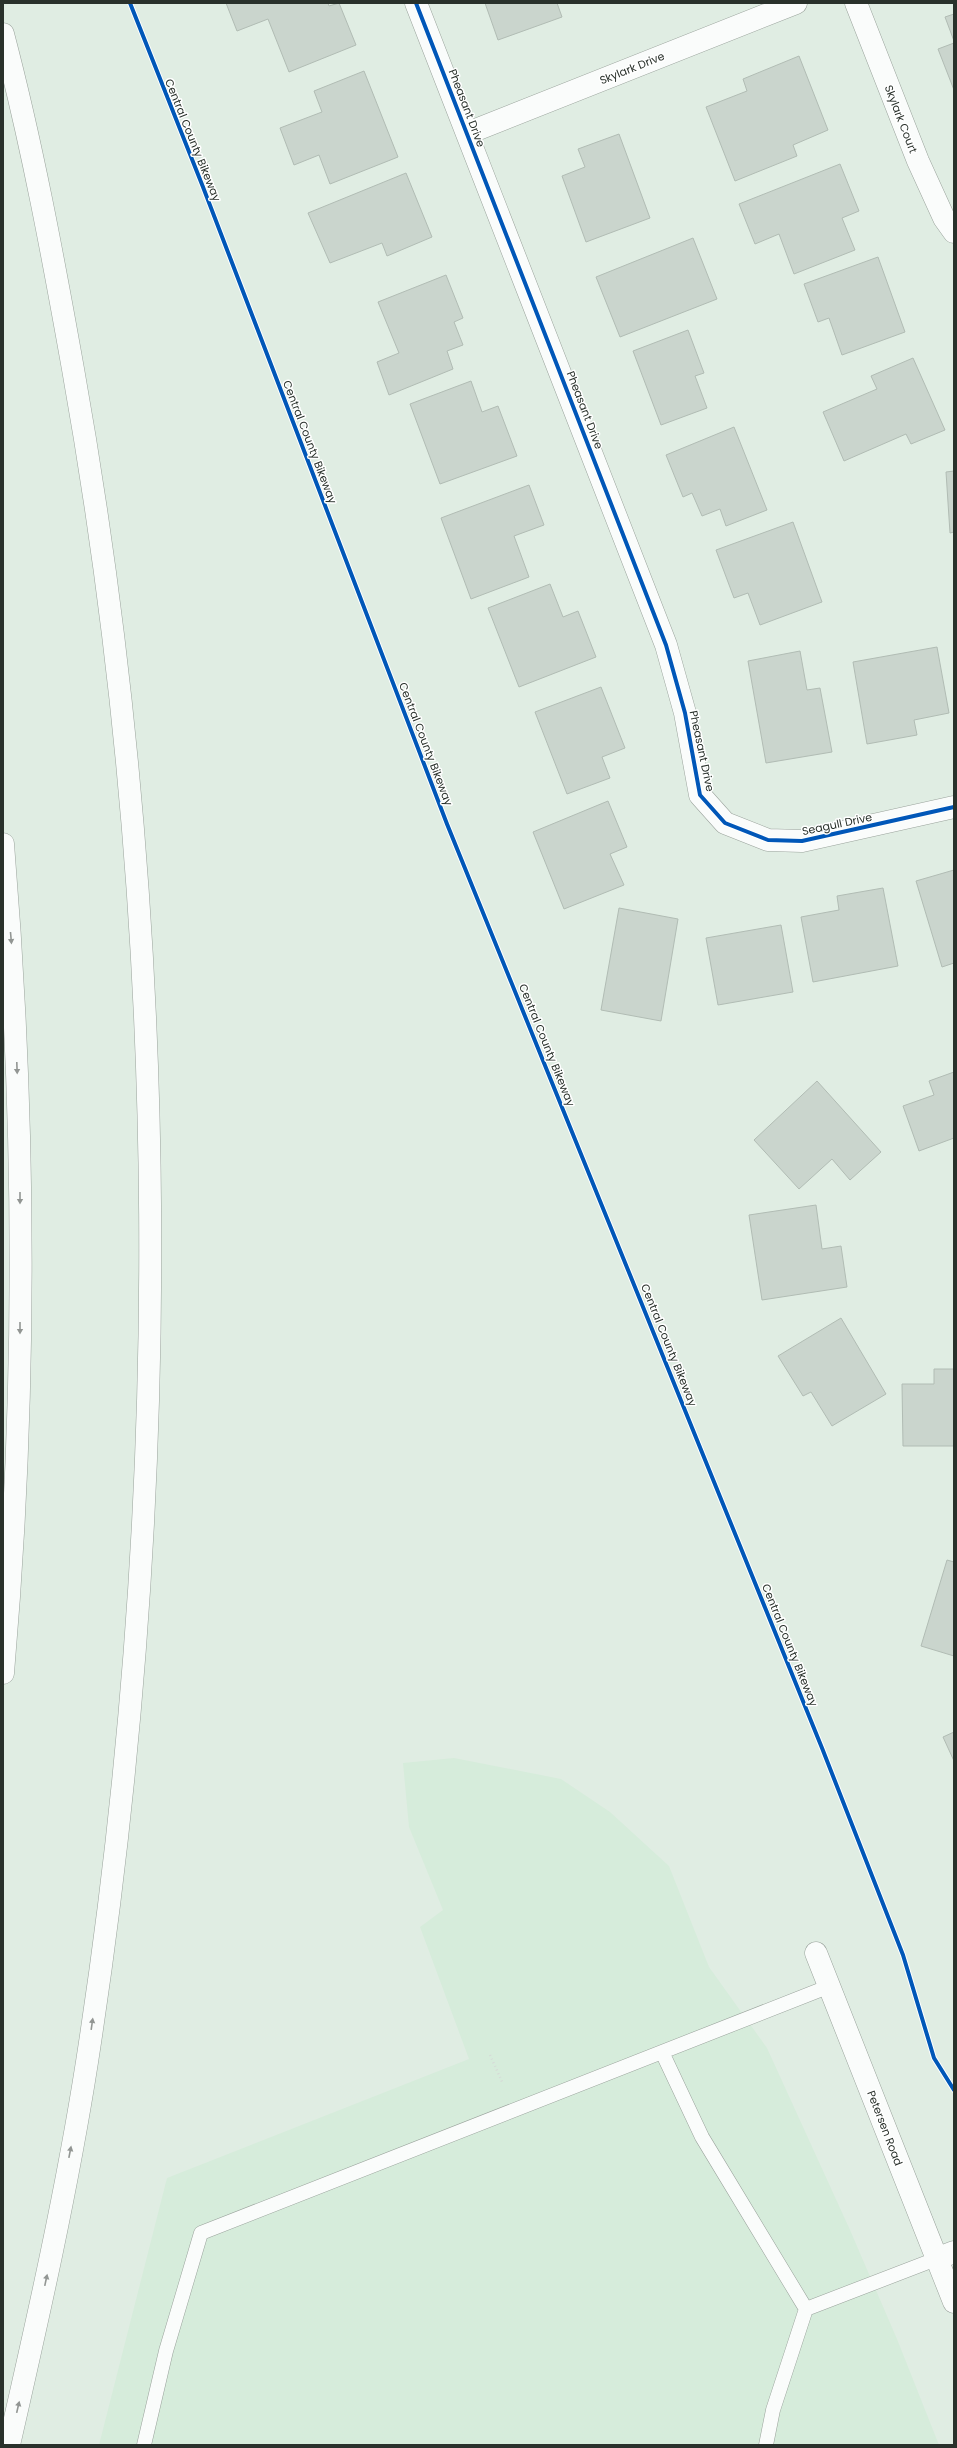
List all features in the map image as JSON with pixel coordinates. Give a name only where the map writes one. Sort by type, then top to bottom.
[{"type":"main road","name":"Pheasant Drive","points":[[416,3],[468,133],[666,645],[685,713],[700,795],[725,822]]},
{"type":"main road","name":"Skylark Drive","points":[[468,133],[796,3]]},
{"type":"main road","name":"Skylark Court","points":[[856,3],[918,161],[944,218],[954,232]]},
{"type":"main road","points":[[3,34],[48,229],[88,453],[122,703],[144,964],[150,1150],[150,1388],[137,1628],[123,1794],[87,2064],[47,2275],[9,2445]]},
{"type":"main road","name":"Seagull Drive","points":[[725,822],[768,840],[802,841],[954,807]]},
{"type":"main road","points":[[3,844],[14,971],[20,1168],[20,1387],[3,1673]]},
{"type":"main road","name":"Petersen Road","points":[[816,1953],[945,2256],[954,2302]]},
{"type":"lane","points":[[144,2445],[166,2351],[201,2233],[830,1986]]},
{"type":"lane","points":[[662,2052],[702,2137],[806,2309],[772,2410],[766,2445]]},
{"type":"lane","points":[[806,2309],[945,2256]]},
{"type":"shaded area","points":[[454,1758],[561,1779],[610,1812],[669,1866],[709,1967],[767,2048],[850,2230],[897,2339],[939,2445],[99,2445],[167,2178],[469,2059],[420,1927],[443,1910],[409,1827],[403,1763]]},
{"type":"building","points":[[226,3],[328,3],[329,6],[339,3],[356,45],[289,72],[268,19],[237,31]]},
{"type":"building","points":[[485,3],[557,3],[562,17],[498,40]]},
{"type":"building","points":[[954,14],[954,41],[945,17]]},
{"type":"building","points":[[954,43],[954,90],[938,49]]},
{"type":"building","points":[[799,56],[828,130],[793,145],[797,156],[735,181],[706,107],[747,91],[743,79]]},
{"type":"building","points":[[364,71],[398,157],[330,184],[319,155],[294,165],[280,128],[322,112],[314,91]]},
{"type":"building","points":[[619,134],[650,218],[586,242],[562,176],[585,167],[578,149]]},
{"type":"building","points":[[840,164],[859,211],[842,218],[855,250],[794,274],[779,234],[755,244],[739,204]]},
{"type":"building","points":[[406,173],[432,237],[387,256],[382,243],[330,263],[308,213]]},
{"type":"building","points":[[693,238],[717,299],[620,337],[596,277]]},
{"type":"building","points":[[878,257],[905,332],[842,355],[829,318],[818,322],[804,284]]},
{"type":"building","points":[[446,275],[463,318],[454,322],[463,345],[447,351],[453,369],[389,395],[377,362],[399,353],[378,302]]},
{"type":"building","points":[[688,330],[704,373],[695,376],[707,408],[661,425],[633,351]]},
{"type":"building","points":[[913,358],[945,430],[911,444],[906,434],[844,461],[823,412],[877,389],[871,376]]},
{"type":"building","points":[[471,381],[482,412],[498,406],[517,456],[440,484],[410,404]]},
{"type":"building","points":[[734,427],[767,510],[726,526],[720,509],[702,516],[692,493],[683,497],[666,455]]},
{"type":"building","points":[[954,471],[954,532],[950,533],[946,472]]},
{"type":"building","points":[[529,485],[544,525],[514,536],[529,577],[471,599],[441,518]]},
{"type":"building","points":[[793,522],[822,602],[760,625],[748,593],[734,598],[716,550]]},
{"type":"building","points":[[550,584],[563,617],[578,611],[596,657],[519,687],[488,608]]},
{"type":"building","points":[[937,647],[949,713],[914,720],[917,735],[867,744],[853,662]]},
{"type":"building","points":[[800,651],[807,690],[820,688],[832,752],[766,763],[748,661]]},
{"type":"building","points":[[601,687],[625,748],[602,757],[610,778],[567,794],[535,712]]},
{"type":"building","points":[[608,801],[627,847],[610,854],[624,885],[564,909],[533,832]]},
{"type":"building","points":[[954,870],[954,963],[942,967],[916,881]]},
{"type":"building","points":[[883,888],[898,966],[813,982],[801,917],[839,910],[837,896]]},
{"type":"building","points":[[619,908],[678,919],[661,1021],[601,1010]]},
{"type":"building","points":[[781,925],[793,992],[718,1005],[706,938]]},
{"type":"building","points":[[954,1072],[954,1138],[919,1151],[903,1106],[934,1095],[929,1081]]},
{"type":"building","points":[[817,1081],[881,1152],[850,1180],[832,1159],[799,1189],[754,1140]]},
{"type":"building","points":[[816,1205],[822,1249],[841,1246],[847,1287],[762,1300],[749,1215]]},
{"type":"building","points":[[841,1318],[886,1394],[832,1426],[811,1392],[803,1396],[778,1356]]},
{"type":"building","points":[[934,1369],[954,1369],[954,1446],[903,1446],[902,1384],[934,1384]]},
{"type":"building","points":[[947,1560],[954,1562],[954,1656],[921,1646]]},
{"type":"building","points":[[954,1732],[954,1761],[943,1737]]},
{"type":"cycle path","name":"Central County Bikeway","points":[[130,3],[203,187],[447,824],[822,1748],[903,1955],[934,2058],[954,2090]]},
{"type":"cycle path","points":[[416,3],[666,645],[685,713],[700,795],[725,823],[768,840],[802,841],[954,807]]}]
